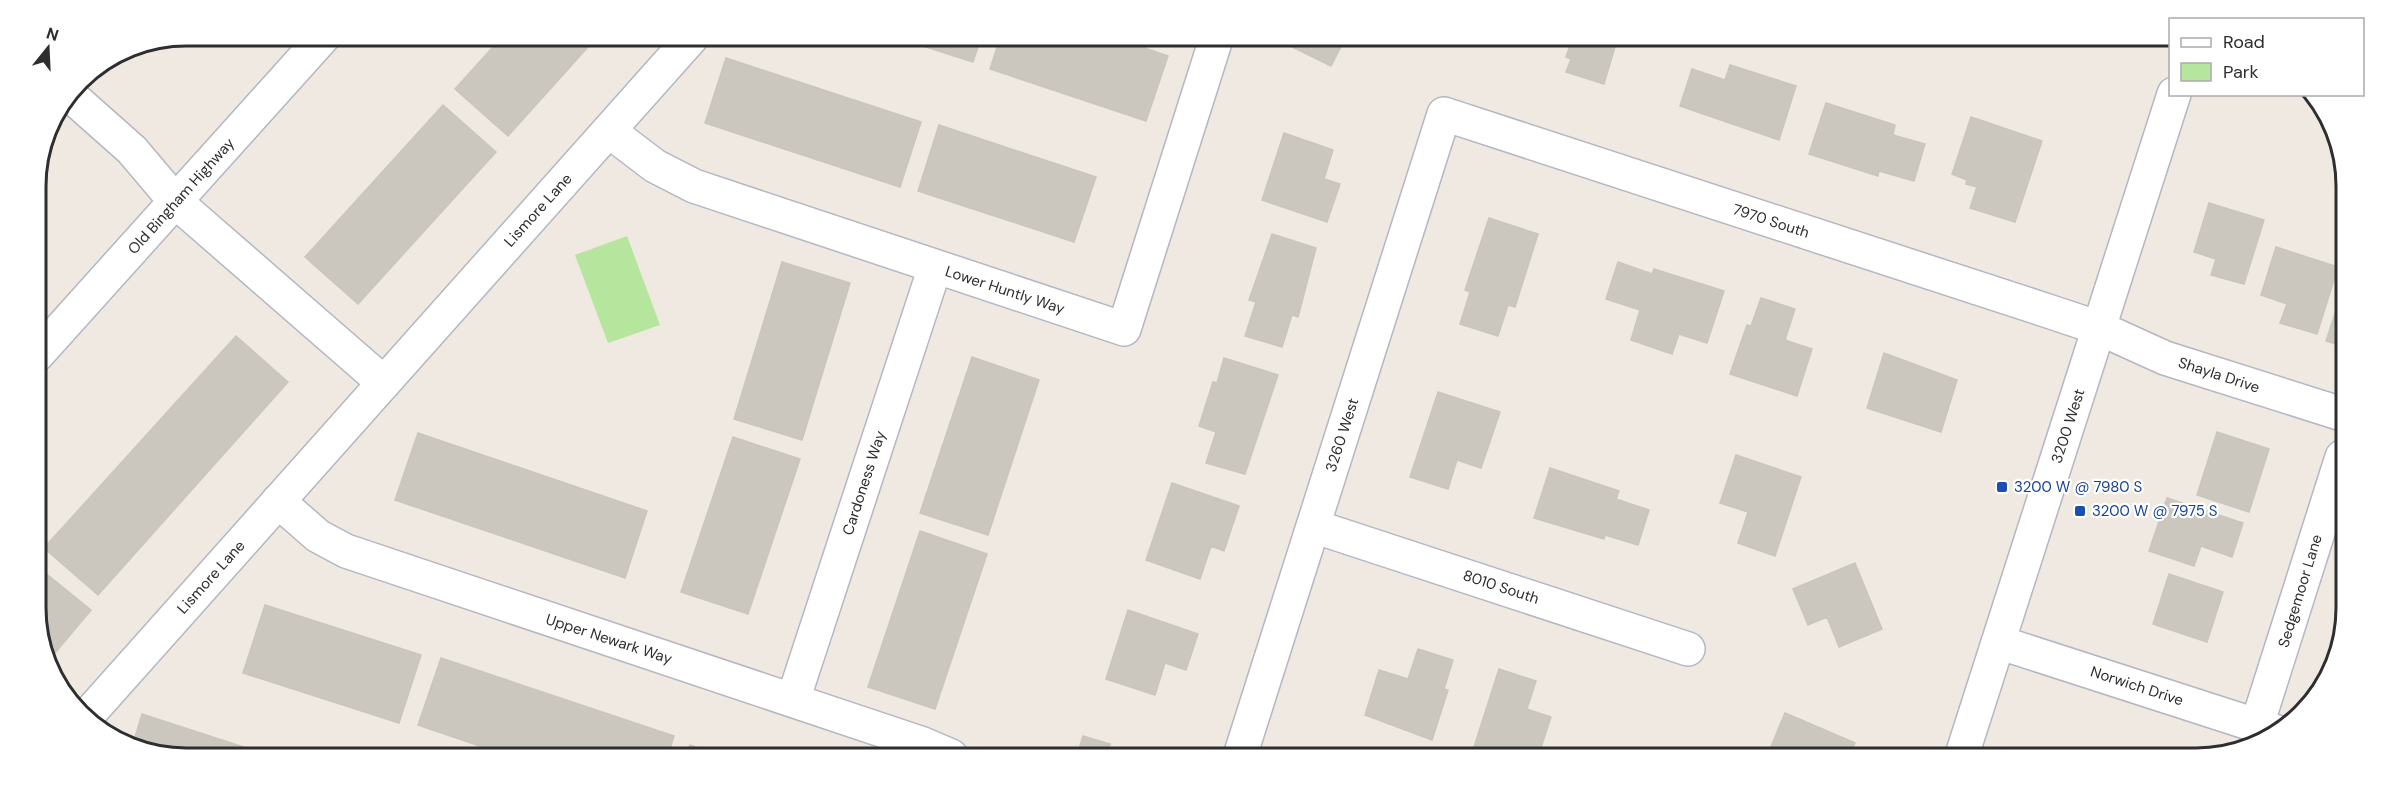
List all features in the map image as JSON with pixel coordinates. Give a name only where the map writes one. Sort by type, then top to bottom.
[{"type":"street","name":"Old Bingham Highway","points":[[47,344],[315,46]]},
{"type":"street","name":"Lismore Lane","points":[[92,711],[684,46]]},
{"type":"street","name":"Lower Huntly Way","points":[[609,130],[655,166],[694,186],[1124,329],[1214,46]]},
{"type":"street","name":"3200 West","points":[[1964,748],[2173,96]]},
{"type":"street","points":[[76,101],[132,150],[176,202],[384,383]]},
{"type":"street","name":"7970 South","points":[[1444,114],[2099,328]]},
{"type":"street","name":"3260 West","points":[[1243,748],[1444,114]]},
{"type":"street","name":"Cardoness Way","points":[[793,700],[935,267]]},
{"type":"street","name":"Shayla Drive","points":[[2099,328],[2165,358],[2336,412]]},
{"type":"street","name":"Sedgemoor Lane","points":[[2267,728],[2336,479]]},
{"type":"street","name":"Upper Newark Way","points":[[278,501],[318,536],[346,551],[793,700],[928,748]]},
{"type":"street","name":"8010 South","points":[[1313,526],[1688,650]]},
{"type":"street","name":"Norwich Drive","points":[[1998,642],[2267,728]]},
{"type":"green space","points":[[627,236],[660,325],[608,343],[575,255]]},
{"type":"building","points":[[494,46],[589,46],[508,136],[455,89]]},
{"type":"building","points":[[923,46],[978,46],[973,62]]},
{"type":"building","points":[[997,46],[1139,46],[1168,56],[1146,121],[990,69]]},
{"type":"building","points":[[1290,46],[1341,46],[1331,66]]},
{"type":"building","points":[[1570,46],[1615,46],[1604,84],[1566,72],[1571,59],[1566,57]]},
{"type":"building","points":[[726,58],[921,122],[900,187],[705,123]]},
{"type":"building","points":[[1730,65],[1796,86],[1779,140],[1680,106],[1692,69],[1725,80]]},
{"type":"building","points":[[1826,103],[1895,125],[1893,135],[1925,144],[1914,181],[1879,171],[1878,176],[1809,154]]},
{"type":"building","points":[[443,105],[496,152],[358,304],[305,257]]},
{"type":"building","points":[[1971,117],[2042,141],[2015,222],[1970,208],[1977,187],[1966,184],[1967,180],[1952,174]]},
{"type":"building","points":[[939,125],[1096,177],[1074,242],[918,191]]},
{"type":"building","points":[[1284,133],[1333,150],[1324,179],[1340,184],[1327,222],[1262,200]]},
{"type":"building","points":[[2209,203],[2264,220],[2244,284],[2211,275],[2216,259],[2194,252]]},
{"type":"building","points":[[1489,218],[1538,234],[1515,307],[1508,305],[1498,336],[1460,324],[1470,292],[1465,290]]},
{"type":"building","points":[[1272,234],[1316,248],[1298,317],[1292,315],[1282,347],[1245,336],[1256,302],[1249,300]]},
{"type":"building","points":[[2276,247],[2336,266],[2336,273],[2317,334],[2280,323],[2287,304],[2261,295]]},
{"type":"building","points":[[782,262],[850,283],[802,440],[734,419]]},
{"type":"building","points":[[1618,262],[1652,274],[1654,269],[1724,291],[1707,343],[1679,334],[1672,354],[1631,340],[1640,310],[1606,299]]},
{"type":"building","points":[[1761,298],[1795,309],[1785,340],[1812,349],[1797,396],[1730,374],[1747,325],[1751,326]]},
{"type":"building","points":[[2336,310],[2336,344],[2326,341]]},
{"type":"building","points":[[236,336],[288,382],[98,595],[46,550],[46,546]]},
{"type":"building","points":[[1884,353],[1957,380],[1941,432],[1867,408]]},
{"type":"building","points":[[972,357],[1039,380],[988,535],[920,513]]},
{"type":"building","points":[[1224,358],[1278,375],[1245,474],[1206,463],[1216,432],[1199,426],[1213,382],[1217,383]]},
{"type":"building","points":[[1438,392],[1500,412],[1481,468],[1457,460],[1448,489],[1410,477]]},
{"type":"building","points":[[2217,432],[2269,449],[2249,512],[2197,495]]},
{"type":"building","points":[[418,433],[647,511],[625,578],[395,500]]},
{"type":"building","points":[[733,437],[800,459],[748,614],[681,592]]},
{"type":"building","points":[[1736,455],[1801,477],[1775,556],[1738,543],[1748,512],[1720,503]]},
{"type":"building","points":[[1550,468],[1619,491],[1616,499],[1649,510],[1638,545],[1605,535],[1604,539],[1534,518]]},
{"type":"building","points":[[1172,483],[1239,506],[1224,551],[1211,546],[1200,579],[1146,560]]},
{"type":"building","points":[[2167,498],[2243,523],[2232,557],[2201,546],[2194,566],[2149,551]]},
{"type":"building","points":[[920,531],[987,554],[935,709],[868,687]]},
{"type":"building","points":[[1855,563],[1882,629],[1839,647],[1827,617],[1808,625],[1793,589]]},
{"type":"building","points":[[46,574],[91,610],[54,654],[49,635],[46,608]]},
{"type":"building","points":[[2169,574],[2223,592],[2207,642],[2153,624]]},
{"type":"building","points":[[265,605],[421,655],[399,723],[243,673]]},
{"type":"building","points":[[1128,610],[1198,634],[1186,670],[1165,663],[1155,695],[1106,679]]},
{"type":"building","points":[[1418,649],[1453,660],[1444,689],[1448,690],[1432,740],[1365,715],[1379,670],[1408,679]]},
{"type":"building","points":[[441,658],[674,736],[670,748],[485,748],[418,725]]},
{"type":"building","points":[[1499,669],[1536,681],[1527,709],[1551,717],[1541,748],[1474,748]]},
{"type":"building","points":[[1785,713],[1855,743],[1853,748],[1770,748]]},
{"type":"building","points":[[142,714],[247,748],[169,747],[135,739]]},
{"type":"building","points":[[1083,736],[1110,744],[1109,748],[1079,748]]},
{"type":"place","name":"3200 W @ 7980 S","points":[[2002,487]]},
{"type":"place","name":"3200 W @ 7975 S","points":[[2080,511]]}]
